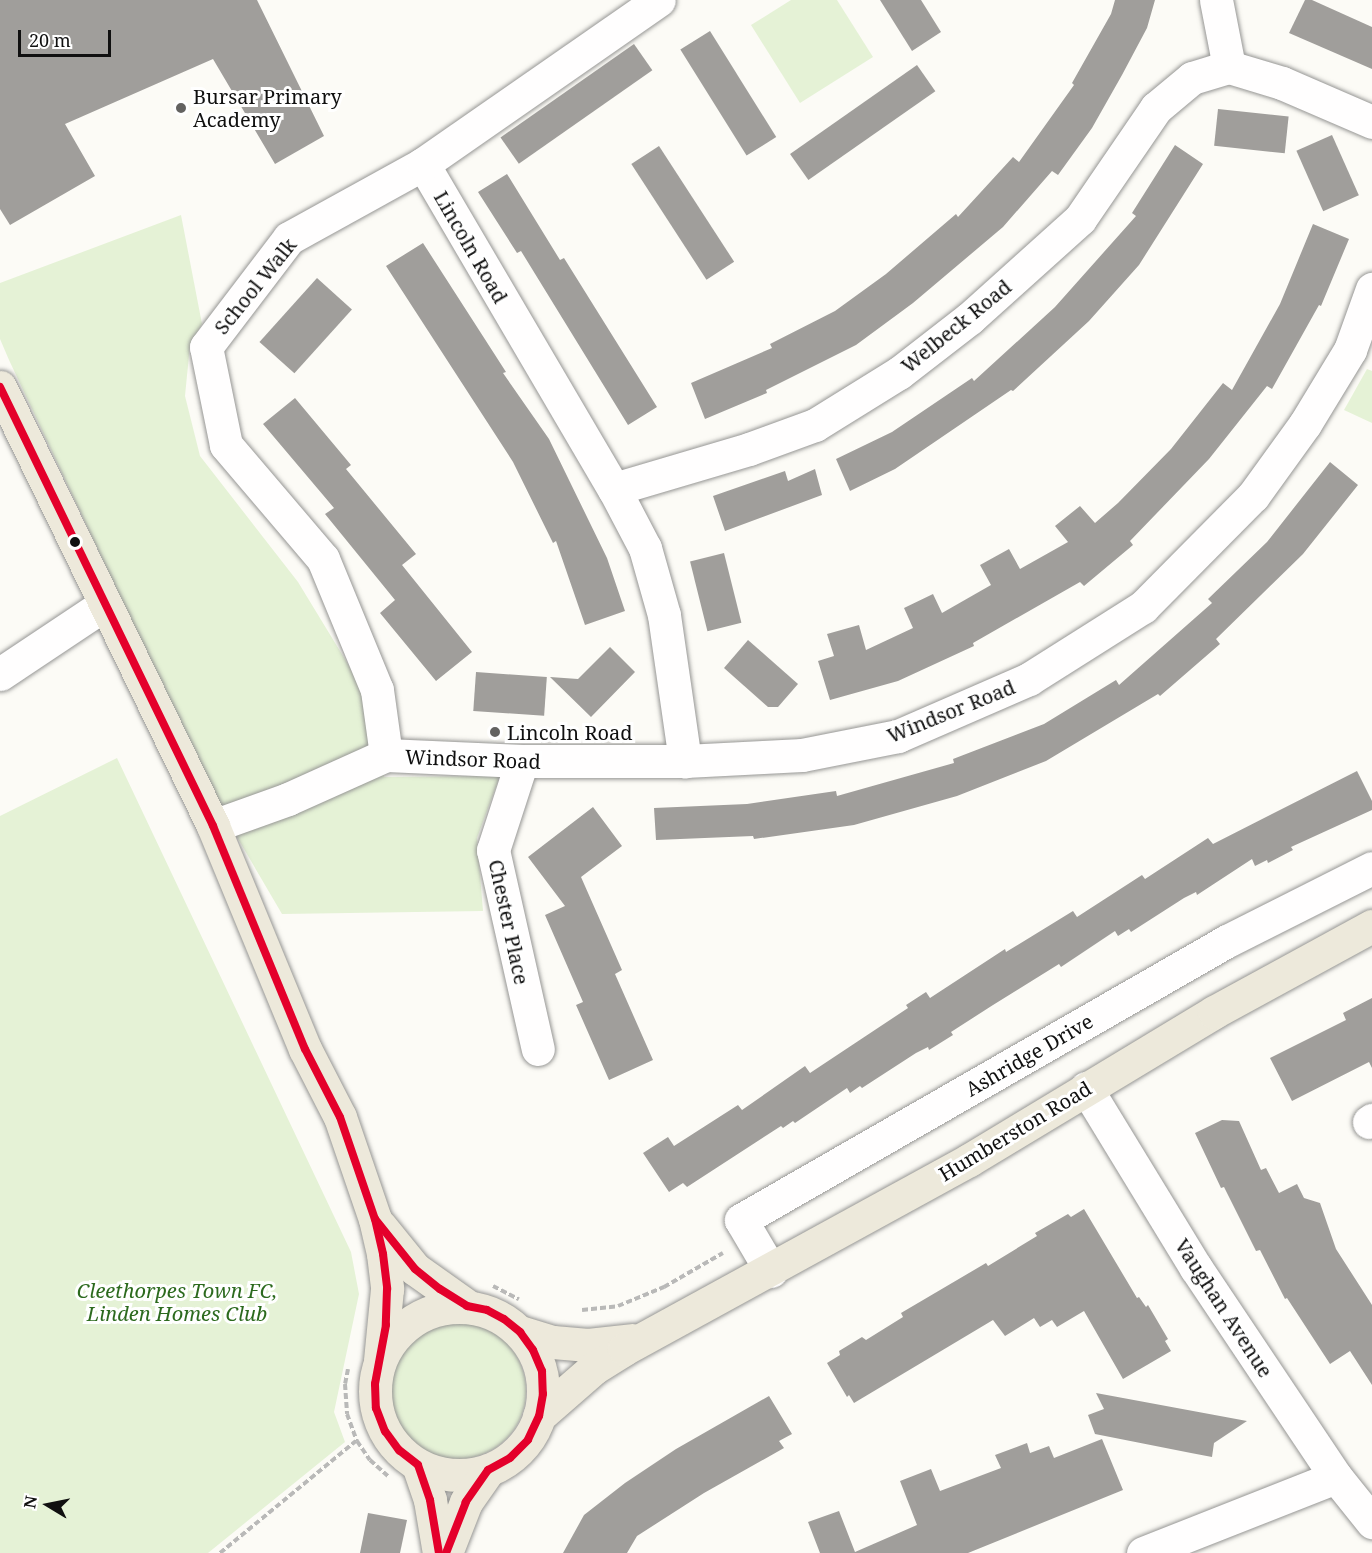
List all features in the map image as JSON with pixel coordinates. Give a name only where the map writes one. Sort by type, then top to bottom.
[{"type":"main road","points":[[0,387],[213,826],[305,1049],[340,1117],[375,1219],[383,1254],[387,1289],[386,1325],[375,1384],[376,1408],[390,1437],[399,1450],[418,1465],[440,1473],[464,1475],[488,1470],[510,1458],[528,1440],[539,1416],[543,1394],[542,1371],[533,1350],[520,1332],[504,1319],[487,1310],[467,1306],[440,1308],[415,1319],[394,1337],[380,1360]]},
{"type":"main road","name":"Humberston Road","points":[[539,1416],[594,1368],[624,1349],[657,1334],[969,1160],[1215,1011],[1372,926]]},
{"type":"main road","points":[[375,1219],[416,1269],[467,1306]]},
{"type":"main road","name":"Humberston Road","points":[[520,1332],[553,1342],[588,1345],[622,1342],[657,1334]]},
{"type":"main road","points":[[418,1465],[430,1500],[439,1553]]},
{"type":"main road","points":[[446,1553],[466,1502],[488,1470]]},
{"type":"street","name":"School Walk","points":[[386,755],[377,690],[323,560],[226,445],[206,347],[289,238],[423,164],[659,0]]},
{"type":"street","points":[[1216,0],[1229,67],[1282,83],[1372,122]]},
{"type":"street","name":"Welbeck Road","points":[[615,489],[749,449],[815,424],[899,373],[970,318],[1080,219],[1156,108],[1192,78],[1229,67]]},
{"type":"street","name":"Lincoln Road","points":[[423,164],[615,489],[645,548],[664,615],[685,761]]},
{"type":"street","name":"Windsor Road","points":[[213,826],[288,799],[386,755],[522,761],[685,761],[802,756],[898,736],[1029,679],[1143,607],[1253,496],[1305,424],[1361,356],[1372,290]]},
{"type":"street","points":[[0,674],[105,604]]},
{"type":"street","name":"Chester Place","points":[[522,761],[494,850],[538,1049]]},
{"type":"street","name":"Ashridge Drive","points":[[771,1271],[741,1220],[1227,941],[1372,868]]},
{"type":"street","name":"Vaughan Avenue","points":[[1086,1088],[1196,1268],[1335,1477],[1372,1522]]},
{"type":"street","points":[[1143,1553],[1335,1477]]},
{"type":"path","points":[[220,1553],[357,1441]]},
{"type":"green space","points":[[791,0],[837,0],[873,57],[800,103],[751,25]]},
{"type":"green space","points":[[181,215],[202,324],[190,345],[185,396],[200,456],[298,582],[368,697],[384,777],[500,776],[477,838],[483,911],[282,914],[217,803],[9,360],[0,339],[0,283]]},
{"type":"green space","points":[[1367,369],[1372,371],[1372,423],[1344,410]]},
{"type":"green space","name":"Cleethorpes Town FC, Linden Homes Club","points":[[117,758],[351,1252],[359,1294],[334,1412],[345,1442],[208,1553],[0,1553],[0,816]]},
{"type":"green space","points":[[458,1323],[484,1328],[496,1334],[506,1343],[515,1353],[521,1365],[526,1391],[521,1417],[515,1429],[506,1439],[496,1448],[484,1454],[458,1459],[432,1454],[420,1448],[410,1439],[401,1429],[395,1417],[390,1391],[395,1365],[401,1353],[410,1343],[420,1334],[432,1328]]},
{"type":"building","points":[[0,0],[257,0],[324,136],[275,164],[213,59],[65,124],[95,176],[10,225],[0,209]]},
{"type":"building","points":[[880,0],[921,0],[941,32],[912,51]]},
{"type":"building","points":[[1115,0],[1155,0],[1147,28],[1122,75],[1092,128],[1058,175],[1052,171],[1003,227],[913,303],[856,345],[766,390],[767,393],[705,419],[691,383],[772,348],[770,344],[835,311],[886,274],[956,214],[958,217],[1013,157],[1019,162],[1074,85],[1072,83],[1111,14]]},
{"type":"building","points":[[1305,0],[1312,0],[1372,27],[1372,69],[1289,33]]},
{"type":"building","points":[[710,31],[776,137],[747,156],[680,50]]},
{"type":"building","points":[[634,44],[652,70],[519,164],[500,137]]},
{"type":"building","points":[[917,65],[935,91],[808,180],[790,154]]},
{"type":"building","points":[[1218,109],[1289,116],[1285,153],[1214,146]]},
{"type":"building","points":[[1332,135],[1359,195],[1323,211],[1296,151]]},
{"type":"building","points":[[1175,145],[1203,164],[1139,265],[1089,321],[1013,391],[1011,390],[895,469],[850,491],[836,459],[892,432],[972,378],[974,381],[1055,307],[1136,216],[1132,213]]},
{"type":"building","points":[[659,146],[734,262],[706,280],[631,164]]},
{"type":"building","points":[[507,174],[560,260],[564,258],[657,407],[628,425],[521,251],[517,253],[478,192]]},
{"type":"building","points":[[1313,224],[1349,239],[1321,306],[1319,305],[1272,389],[1267,386],[1209,459],[1130,541],[1133,545],[1084,586],[1080,582],[973,643],[974,646],[898,681],[830,700],[818,661],[834,656],[827,634],[859,625],[866,650],[913,628],[904,608],[933,594],[942,613],[991,585],[980,565],[1009,549],[1020,569],[1068,542],[1055,526],[1080,506],[1095,523],[1118,503],[1171,449],[1223,383],[1232,390],[1280,304]]},
{"type":"building","points":[[423,243],[506,372],[503,373],[549,439],[607,558],[625,611],[585,625],[556,541],[553,543],[513,462],[386,266]]},
{"type":"building","points":[[317,278],[352,309],[294,373],[259,342]]},
{"type":"building","points":[[295,398],[351,465],[346,469],[416,554],[402,565],[472,652],[436,681],[380,613],[395,600],[325,514],[334,508],[263,424]]},
{"type":"building","points":[[1330,462],[1358,485],[1303,554],[1216,639],[1220,644],[1160,696],[1158,694],[1046,761],[957,796],[854,825],[754,839],[753,836],[656,840],[654,808],[747,804],[836,791],[837,796],[954,763],[953,759],[1044,724],[1116,680],[1119,685],[1212,603],[1208,599],[1267,542]]},
{"type":"building","points":[[815,469],[822,495],[725,531],[713,496],[785,471],[788,481]]},
{"type":"building","points":[[724,553],[741,623],[707,631],[690,561]]},
{"type":"building","points":[[748,640],[798,684],[778,707],[768,707],[724,668]]},
{"type":"building","points":[[610,647],[635,672],[591,717],[550,677],[578,679]]},
{"type":"building","points":[[476,672],[547,677],[544,716],[473,711]]},
{"type":"building","points":[[1357,771],[1372,801],[1372,810],[1291,847],[1293,850],[1268,863],[1267,860],[1255,866],[1252,859],[1197,895],[1196,892],[1184,898],[1131,932],[1129,929],[1118,936],[1115,931],[1061,967],[1059,964],[993,1005],[951,1032],[953,1035],[929,1050],[928,1047],[916,1053],[862,1088],[860,1086],[850,1093],[847,1088],[795,1123],[793,1121],[783,1128],[781,1126],[687,1187],[683,1183],[669,1192],[643,1153],[668,1137],[674,1146],[738,1105],[742,1110],[805,1066],[810,1073],[908,1008],[906,1005],[926,992],[930,998],[1005,949],[1006,952],[1073,911],[1077,917],[1142,875],[1145,879],[1208,838],[1213,844]]},
{"type":"building","points":[[593,807],[622,846],[581,877],[622,970],[615,974],[653,1060],[609,1080],[576,1005],[583,1002],[545,915],[565,906],[528,857]]},
{"type":"building","points":[[1372,998],[1372,1068],[1369,1062],[1292,1101],[1270,1058],[1346,1020],[1343,1013]]},
{"type":"building","points":[[1222,1120],[1239,1121],[1261,1170],[1266,1168],[1279,1193],[1297,1184],[1304,1198],[1320,1203],[1336,1249],[1372,1305],[1372,1385],[1350,1351],[1330,1364],[1287,1298],[1285,1299],[1260,1250],[1256,1251],[1224,1187],[1221,1188],[1195,1133]]},
{"type":"building","points":[[1084,1209],[1137,1298],[1139,1297],[1146,1307],[1148,1305],[1168,1339],[1165,1341],[1171,1351],[1123,1379],[1084,1311],[1057,1327],[1052,1320],[1040,1327],[1034,1318],[1005,1336],[993,1320],[854,1403],[849,1395],[847,1397],[827,1363],[840,1355],[839,1351],[862,1337],[866,1340],[903,1317],[901,1313],[986,1263],[988,1266],[1037,1236],[1035,1233],[1068,1214],[1071,1217]]},
{"type":"building","points":[[1096,1393],[1247,1421],[1214,1443],[1212,1457],[1095,1434],[1088,1415],[1104,1409]]},
{"type":"building","points":[[769,1396],[792,1434],[779,1441],[784,1448],[704,1493],[637,1536],[627,1553],[563,1553],[584,1515],[625,1483],[676,1449]]},
{"type":"building","points":[[1102,1439],[1123,1490],[968,1553],[820,1553],[808,1522],[839,1511],[855,1552],[917,1525],[900,1481],[931,1469],[940,1491],[1001,1468],[995,1455],[1027,1443],[1030,1453],[1049,1446],[1054,1458]]},
{"type":"building","points":[[368,1513],[407,1520],[400,1553],[360,1553]]},
{"type":"transit line","points":[[0,387],[213,826],[305,1049],[340,1117],[375,1219],[383,1254],[387,1289],[386,1325],[375,1384],[376,1408],[385,1431],[399,1450],[418,1465],[430,1500],[439,1553]]},
{"type":"transit line","points":[[375,1219],[415,1269],[440,1289],[467,1306],[487,1310],[504,1319],[520,1332],[533,1350],[542,1371],[543,1394],[539,1416],[528,1440],[510,1458],[488,1470],[466,1502],[446,1553]]},
{"type":"place","name":"Bursar Primary Academy","points":[[181,108]]},
{"type":"place","name":"Lincoln Road","points":[[495,732]]}]
